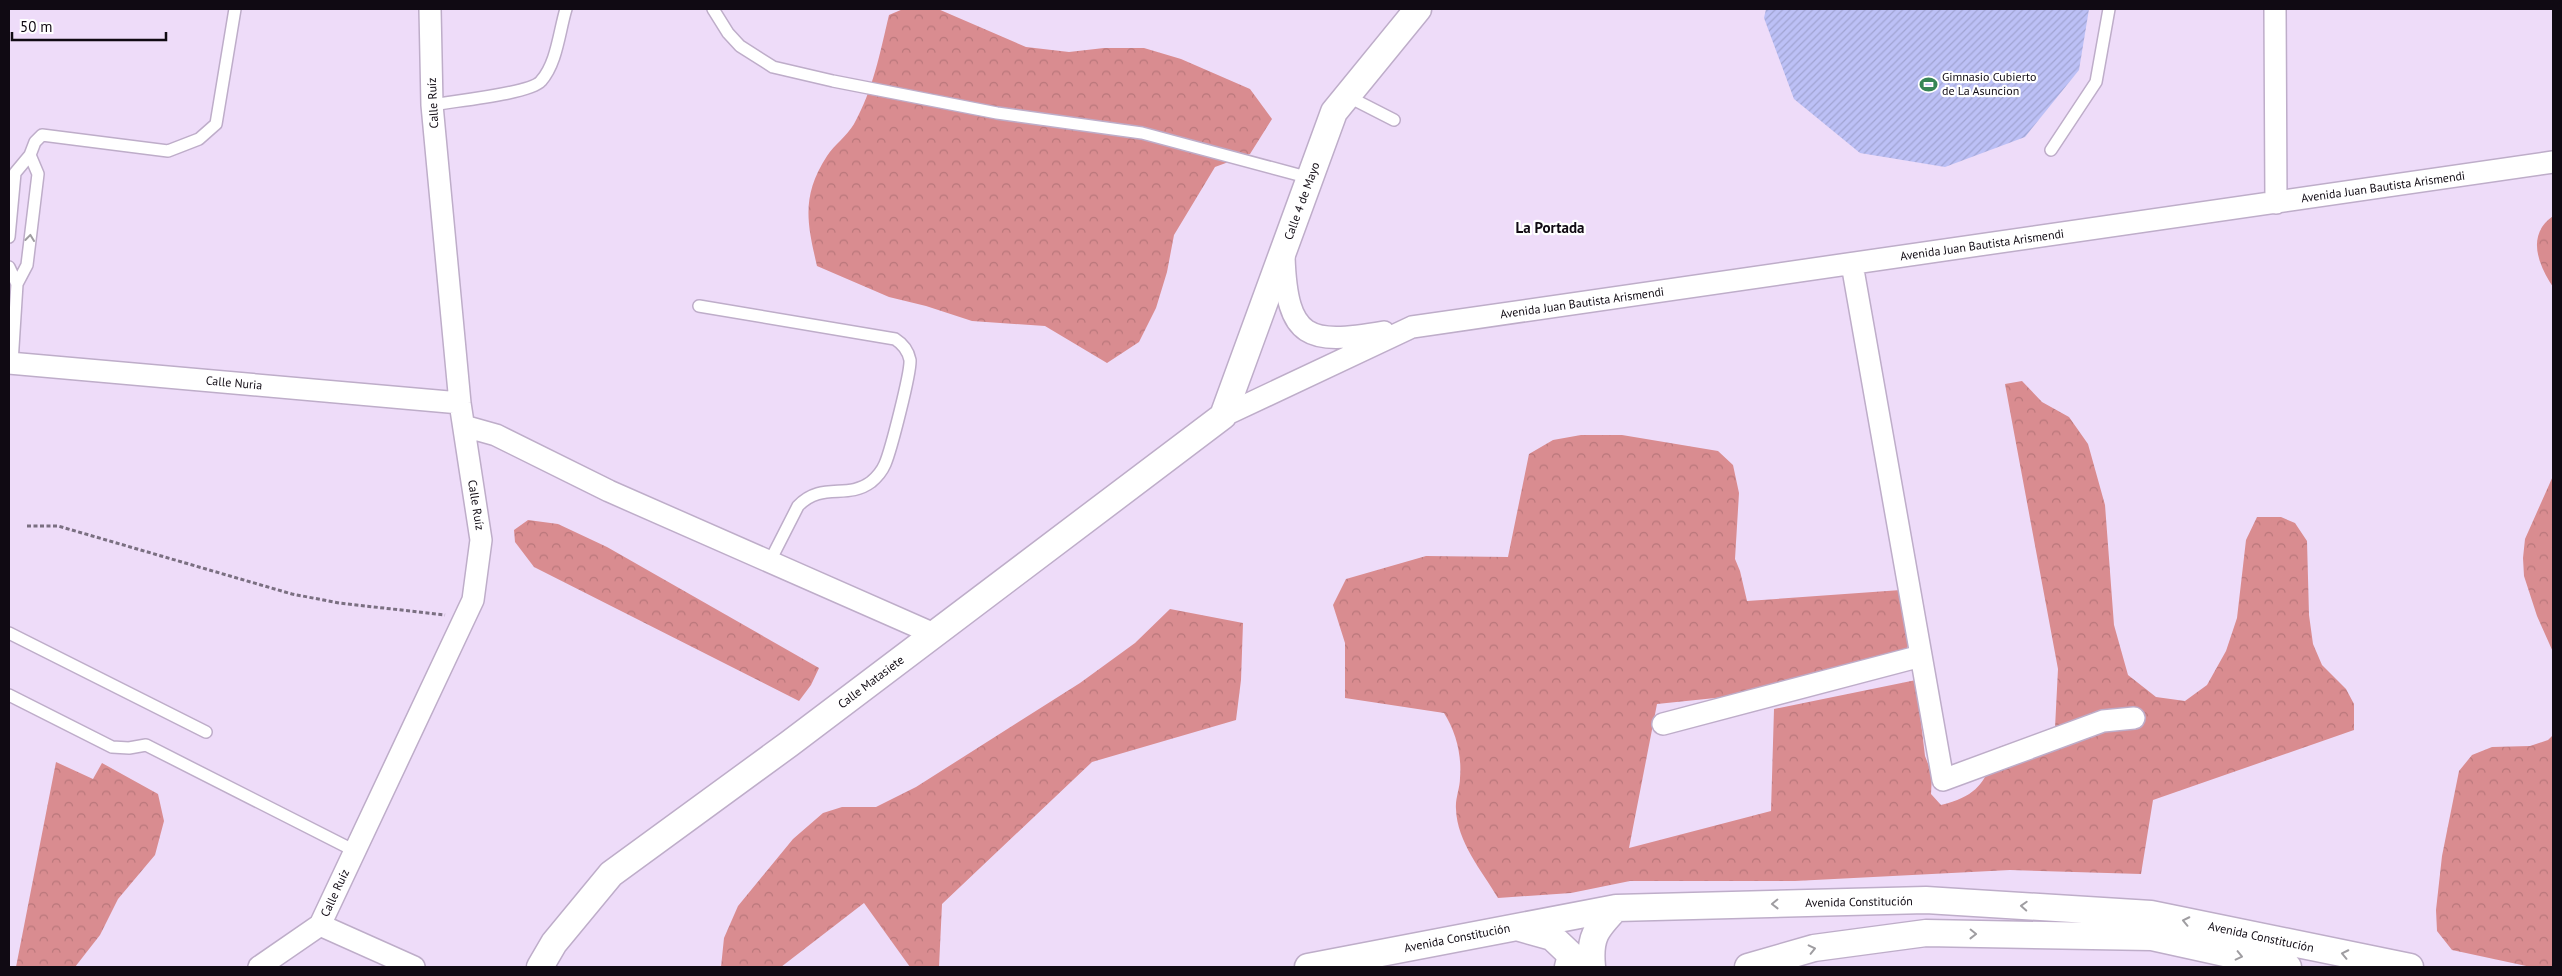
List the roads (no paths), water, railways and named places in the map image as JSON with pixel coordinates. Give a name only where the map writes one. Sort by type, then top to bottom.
[{"type":"street","name":"Calle Ruíz","points":[[259,967],[320,925],[472,600],[481,540],[460,403],[432,104],[430,9]]},
{"type":"street","name":"Calle 4 de Mayo","points":[[1223,416],[1334,112],[1418,9]]},
{"type":"street","points":[[2275,9],[2276,202]]},
{"type":"street","name":"Avenida Juan Bautista Arismendi","points":[[1283,251],[1285,286],[1291,313],[1301,326],[1321,338],[1344,338],[2553,162]]},
{"type":"street","points":[[1852,264],[1943,780],[2103,721],[2134,718]]},
{"type":"street","name":"Avenida Juan Bautista Arismendi","points":[[1223,416],[1412,327]]},
{"type":"street","name":"Calle Nuria","points":[[10,363],[460,403]]},
{"type":"street","name":"Calle Matasiete","points":[[540,967],[554,942],[611,874],[1223,416]]},
{"type":"street","points":[[464,426],[496,435],[608,491],[934,634]]},
{"type":"street","points":[[1663,724],[1921,656]]},
{"type":"street","name":"Avenida Constitución","points":[[1308,967],[1513,926],[1616,908],[1926,900],[2151,914],[2410,967]]},
{"type":"street","points":[[1592,967],[1591,955],[1595,930],[1616,908]]},
{"type":"street","points":[[320,925],[414,967]]},
{"type":"street","points":[[1513,926],[1552,937],[1571,955],[1568,967]]},
{"type":"street","name":"Avenida Constitución","points":[[1748,967],[1814,948],[1926,933],[2152,937],[2288,967]]},
{"type":"lane","points":[[9,237],[15,173],[30,155],[35,142],[42,135],[168,151],[199,139],[216,124],[235,9]]},
{"type":"lane","points":[[432,104],[523,90],[540,83],[551,64],[566,9]]},
{"type":"lane","points":[[713,9],[728,33],[740,46],[773,67],[833,81],[997,113],[1142,133],[1310,178]]},
{"type":"lane","points":[[2051,150],[2096,82],[2109,9]]},
{"type":"lane","points":[[1347,96],[1394,120]]},
{"type":"lane","points":[[10,363],[17,284],[27,265],[38,174],[30,155]]},
{"type":"lane","points":[[9,267],[17,284]]},
{"type":"lane","points":[[699,306],[895,339],[908,352],[910,368],[888,454],[880,473],[863,486],[852,490],[821,491],[804,499],[798,506],[770,561]]},
{"type":"lane","points":[[9,633],[206,732]]},
{"type":"lane","points":[[9,695],[112,747],[129,748],[146,745],[355,851]]},
{"type":"place","name":"Gimnasio Cubierto de La Asuncion","points":[[1928,84]]},
{"type":"district","name":"La Portada","points":[[1550,228]]}]
